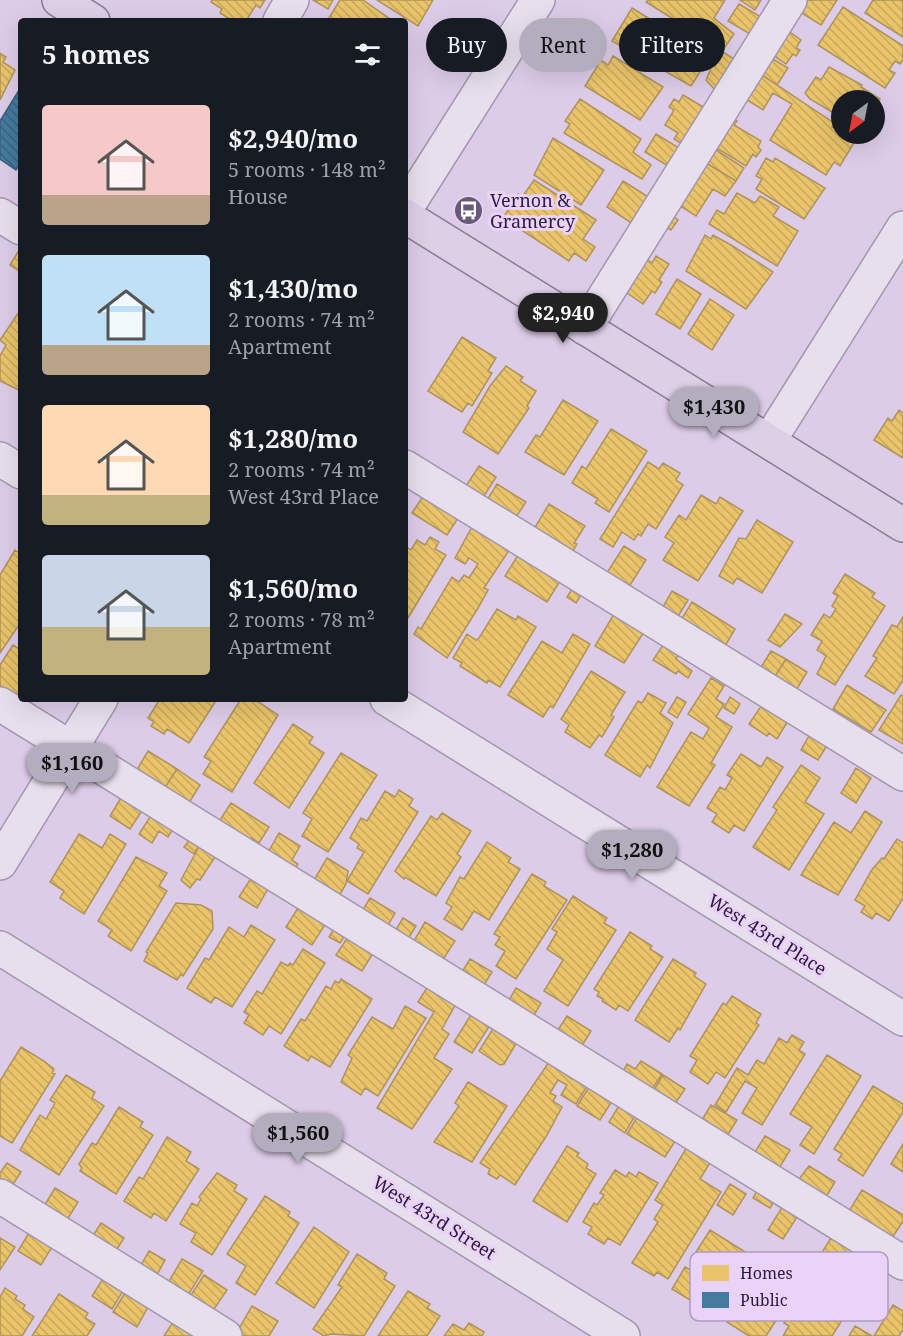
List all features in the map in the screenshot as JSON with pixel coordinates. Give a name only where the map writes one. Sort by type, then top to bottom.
[{"type":"main road","points":[[59,0],[88,18]]},
{"type":"main road","points":[[408,218],[903,525]]},
{"type":"street","points":[[282,18],[292,0]]},
{"type":"street","points":[[408,205],[538,0]]},
{"type":"street","points":[[585,327],[790,0]]},
{"type":"street","points":[[0,215],[18,226]]},
{"type":"street","points":[[768,441],[903,228]]},
{"type":"street","points":[[0,459],[18,470]]},
{"type":"street","points":[[408,469],[903,774]]},
{"type":"street","points":[[0,862],[99,702]]},
{"type":"street","name":"West 43rd Place","points":[[392,702],[903,1019]]},
{"type":"street","points":[[0,704],[885,1252]]},
{"type":"street","name":"West 43rd Street","points":[[0,948],[623,1336]]},
{"type":"street","points":[[0,1196],[225,1336]]},
{"type":"street","points":[[888,1254],[903,1263]]},
{"type":"building: Homes","points":[[212,0],[265,0],[260,8],[256,5],[248,18],[228,18],[220,13],[222,9],[211,2]]},
{"type":"building: Homes","points":[[313,0],[333,0],[328,9]]},
{"type":"building: Homes","points":[[340,0],[363,0],[389,18],[329,18]]},
{"type":"building: Homes","points":[[377,0],[433,0],[418,26]]},
{"type":"building: Homes","points":[[648,0],[725,0],[714,18],[672,18],[646,2]]},
{"type":"building: Homes","points":[[740,0],[761,0],[755,10]]},
{"type":"building: Homes","points":[[808,0],[837,0],[821,25],[800,12]]},
{"type":"building: Homes","points":[[873,0],[903,0],[903,37],[865,13]]},
{"type":"building: Homes","points":[[739,4],[761,17],[750,34],[728,21]]},
{"type":"building: Homes","points":[[843,7],[903,46],[903,60],[900,64],[895,61],[889,70],[895,73],[885,88],[818,45]]},
{"type":"building: Homes","points":[[632,8],[648,18],[626,18]]},
{"type":"building: Homes","points":[[725,27],[734,34],[725,47]]},
{"type":"building: Homes","points":[[784,28],[801,40],[796,48],[800,50],[796,56],[793,54],[786,64],[768,52]]},
{"type":"building: Homes","points":[[619,29],[619,45],[612,41]]},
{"type":"building: Homes","points":[[0,53],[6,57],[3,62],[15,70],[0,100]]},
{"type":"building: Homes","points":[[725,53],[740,63],[715,90],[706,80],[710,72],[725,72]]},
{"type":"building: Homes","points":[[766,55],[788,68],[777,85],[756,71]]},
{"type":"building: Homes","points":[[613,56],[619,60],[619,72],[639,72],[663,87],[640,120],[585,86],[594,72],[607,72]]},
{"type":"building: Homes","points":[[829,67],[862,85],[861,87],[866,90],[831,90],[831,111],[810,99],[805,93],[816,77],[821,80]]},
{"type":"building: Homes","points":[[756,71],[831,121],[831,144],[853,144],[840,166],[834,162],[826,175],[770,140],[792,104],[773,93],[763,110],[741,96]]},
{"type":"building: Homes","points":[[666,72],[700,72],[691,86]]},
{"type":"building: Homes","points":[[683,95],[710,111],[687,147],[674,139],[678,133],[665,125],[674,110],[669,107],[674,99],[679,102]]},
{"type":"building: Homes","points":[[580,99],[641,139],[633,152],[651,165],[642,179],[564,133],[570,124],[565,121]]},
{"type":"building: Homes","points":[[729,116],[737,121],[734,125],[761,141],[758,147],[761,150],[756,157],[753,154],[746,166],[710,144]]},
{"type":"building: Homes","points":[[656,134],[679,148],[668,166],[645,152]]},
{"type":"building: Homes","points":[[553,138],[604,170],[581,205],[534,175]]},
{"type":"building: Homes","points":[[710,146],[744,168],[736,181],[701,160]]},
{"type":"building: Homes","points":[[766,158],[773,162],[775,158],[825,188],[804,219],[756,189],[762,179],[756,176]]},
{"type":"building: Homes","points":[[701,160],[736,181],[725,196],[713,189],[696,216],[674,202]]},
{"type":"building: Homes","points":[[534,180],[596,220],[583,239],[595,247],[586,261],[574,253],[569,261],[503,218],[518,194],[523,196]]},
{"type":"building: Homes","points":[[623,181],[650,198],[633,224],[607,207]]},
{"type":"building: Homes","points":[[737,193],[755,203],[760,196],[779,207],[773,216],[798,231],[777,266],[709,224],[717,210],[724,214]]},
{"type":"building: Homes","points":[[670,214],[678,220],[671,230],[664,226]]},
{"type":"building: Homes","points":[[705,235],[711,239],[713,235],[773,272],[746,309],[686,271]]},
{"type":"building: Homes","points":[[18,252],[18,270],[10,265]]},
{"type":"building: Homes","points":[[641,256],[652,263],[656,256],[669,264],[659,280],[662,282],[655,293],[652,291],[643,304],[620,288]]},
{"type":"building: Homes","points":[[677,279],[701,294],[680,329],[656,314]]},
{"type":"building: Homes","points":[[710,299],[734,315],[712,350],[688,334]]},
{"type":"building: Homes","points":[[18,313],[18,390],[0,381],[0,356],[6,345],[0,340]]},
{"type":"building: Homes","points":[[462,337],[496,358],[488,371],[492,373],[472,406],[468,403],[462,412],[428,391]]},
{"type":"building: Homes","points":[[506,366],[523,377],[520,381],[536,391],[527,406],[529,408],[498,454],[463,432],[490,386]]},
{"type":"building: Homes","points":[[563,400],[598,421],[564,475],[525,452],[536,435],[540,437]]},
{"type":"building: Homes","points":[[899,410],[903,413],[903,458],[874,440],[888,418],[892,421]]},
{"type":"building: Homes","points":[[611,429],[647,451],[609,512],[595,503],[598,499],[572,483],[582,466],[586,469]]},
{"type":"building: Homes","points":[[648,462],[659,469],[663,463],[680,473],[676,480],[683,485],[656,529],[648,524],[641,536],[638,534],[634,540],[622,532],[613,547],[600,539]]},
{"type":"building: Homes","points":[[479,466],[496,477],[481,501],[464,489]]},
{"type":"building: Homes","points":[[497,484],[526,502],[512,523],[484,505]]},
{"type":"building: Homes","points":[[427,490],[462,512],[447,535],[412,513]]},
{"type":"building: Homes","points":[[701,495],[716,504],[720,497],[743,511],[698,581],[663,560],[674,543],[665,537],[679,515],[686,520]]},
{"type":"building: Homes","points":[[549,504],[585,526],[574,543],[577,544],[573,551],[570,549],[566,556],[531,534]]},
{"type":"building: Homes","points":[[757,520],[793,542],[762,593],[737,578],[733,584],[719,576],[739,538],[746,539]]},
{"type":"building: Homes","points":[[473,525],[510,549],[484,588],[488,590],[447,658],[414,634],[418,627],[421,629],[452,577],[459,582],[464,575],[469,578],[478,564],[469,558],[465,564],[455,558]]},
{"type":"building: Homes","points":[[430,537],[439,542],[435,549],[446,555],[408,618],[408,548],[411,550],[417,540],[425,545]]},
{"type":"building: Homes","points":[[624,546],[646,560],[625,593],[603,579]]},
{"type":"building: Homes","points":[[15,550],[18,552],[18,626],[0,653],[0,575]]},
{"type":"building: Homes","points":[[520,552],[562,578],[547,602],[505,576]]},
{"type":"building: Homes","points":[[845,574],[875,593],[872,597],[885,606],[835,685],[817,674],[826,656],[817,650],[822,641],[811,635],[824,614],[830,618],[836,609],[832,606],[838,596],[833,593]]},
{"type":"building: Homes","points":[[574,586],[583,592],[576,603],[567,597]]},
{"type":"building: Homes","points":[[672,591],[688,600],[674,623],[659,614]]},
{"type":"building: Homes","points":[[692,602],[735,629],[724,648],[678,625]]},
{"type":"building: Homes","points":[[497,609],[516,620],[518,616],[536,627],[500,687],[488,680],[487,683],[460,666],[462,663],[453,658],[467,634],[476,640],[479,638]]},
{"type":"building: Homes","points":[[614,614],[644,632],[624,663],[595,646]]},
{"type":"building: Homes","points":[[785,614],[802,624],[780,647],[768,640]]},
{"type":"building: Homes","points":[[903,617],[903,680],[894,694],[865,676],[877,658],[873,656],[892,625],[897,627]]},
{"type":"building: Homes","points":[[573,634],[590,644],[553,708],[550,706],[543,717],[508,695],[542,641],[562,653]]},
{"type":"building: Homes","points":[[667,639],[682,649],[676,659],[692,671],[688,678],[678,671],[676,674],[653,660]]},
{"type":"building: Homes","points":[[13,645],[18,648],[18,699],[16,702],[0,693],[0,665]]},
{"type":"building: Homes","points":[[771,651],[786,659],[772,681],[758,672]]},
{"type":"building: Homes","points":[[786,659],[807,672],[794,694],[772,681]]},
{"type":"building: Homes","points":[[591,671],[625,692],[611,715],[614,717],[602,737],[599,735],[590,748],[565,732],[569,725],[561,719]]},
{"type":"building: Homes","points":[[711,678],[724,686],[716,699],[724,704],[716,717],[732,727],[711,763],[715,765],[689,806],[657,787],[691,732],[703,739],[709,728],[688,714]]},
{"type":"building: Homes","points":[[847,685],[886,710],[871,732],[833,709]]},
{"type":"building: Homes","points":[[648,693],[666,703],[660,713],[673,723],[650,768],[647,765],[640,777],[605,755],[638,701],[642,703]]},
{"type":"building: Homes","points":[[901,695],[903,696],[903,744],[879,730]]},
{"type":"building: Homes","points":[[677,697],[686,702],[677,718],[668,712]]},
{"type":"building: Homes","points":[[730,697],[740,704],[734,714],[724,708]]},
{"type":"building: Homes","points":[[158,702],[215,702],[189,743],[167,729],[164,734],[151,726],[154,722],[148,718]]},
{"type":"building: Homes","points":[[239,702],[258,702],[278,715],[232,792],[203,774],[211,761],[204,757]]},
{"type":"building: Homes","points":[[764,702],[788,721],[777,739],[769,733],[767,736],[749,724]]},
{"type":"building: Homes","points":[[293,724],[313,737],[309,743],[324,753],[289,808],[254,783]]},
{"type":"building: Homes","points":[[813,729],[831,739],[818,760],[801,750]]},
{"type":"building: Homes","points":[[148,751],[177,769],[160,795],[132,778]]},
{"type":"building: Homes","points":[[341,753],[377,775],[328,852],[302,836],[312,819],[303,813]]},
{"type":"building: Homes","points":[[741,754],[761,767],[767,757],[783,767],[744,831],[734,825],[729,833],[712,822],[717,814],[707,808],[720,787],[725,790],[732,778],[727,775]]},
{"type":"building: Homes","points":[[801,765],[820,778],[805,802],[824,814],[789,870],[753,847],[777,810],[773,807]]},
{"type":"building: Homes","points":[[856,768],[871,778],[856,803],[841,793]]},
{"type":"building: Homes","points":[[177,769],[200,785],[184,811],[160,795]]},
{"type":"building: Homes","points":[[399,790],[413,799],[409,806],[418,812],[368,894],[347,881],[364,852],[357,848],[359,844],[350,838],[361,818],[367,821],[385,791],[395,797]]},
{"type":"building: Homes","points":[[122,796],[143,809],[130,829],[110,816]]},
{"type":"building: Homes","points":[[231,803],[269,827],[259,843],[251,838],[246,846],[216,826]]},
{"type":"building: Homes","points":[[865,811],[882,822],[838,895],[801,875],[834,822],[851,833]]},
{"type":"building: Homes","points":[[442,813],[471,831],[457,854],[461,857],[436,896],[405,877],[404,879],[395,871],[431,816],[437,820]]},
{"type":"building: Homes","points":[[152,814],[174,827],[168,837],[159,831],[152,843],[139,834]]},
{"type":"building: Homes","points":[[279,833],[300,846],[292,860],[298,864],[293,872],[266,856]]},
{"type":"building: Homes","points":[[79,834],[102,848],[110,834],[126,844],[84,914],[60,898],[64,891],[50,882]]},
{"type":"building: Homes","points":[[193,835],[202,841],[194,854],[184,847]]},
{"type":"building: Homes","points":[[897,839],[903,843],[903,898],[889,921],[876,913],[872,919],[861,912],[865,906],[855,900],[871,871],[882,858],[884,859]]},
{"type":"building: Homes","points":[[202,841],[217,854],[200,880],[197,879],[190,888],[181,880]]},
{"type":"building: Homes","points":[[487,842],[511,858],[508,862],[520,869],[489,920],[474,911],[462,930],[444,919],[452,907],[446,903],[460,877],[464,879]]},
{"type":"building: Homes","points":[[136,857],[167,873],[159,886],[167,891],[131,951],[108,936],[112,930],[98,921]]},
{"type":"building: Homes","points":[[327,858],[348,871],[346,884],[339,896],[314,880]]},
{"type":"building: Homes","points":[[532,874],[546,882],[544,886],[567,900],[516,979],[496,966],[505,951],[495,945],[500,937],[494,934]]},
{"type":"building: Homes","points":[[253,875],[270,885],[257,908],[239,897]]},
{"type":"building: Homes","points":[[573,896],[607,918],[604,923],[616,930],[568,1006],[544,991],[563,960],[547,949],[557,932],[552,929]]},
{"type":"building: Homes","points":[[370,898],[395,913],[383,934],[358,918]]},
{"type":"building: Homes","points":[[176,903],[201,905],[212,911],[213,929],[183,976],[181,974],[177,980],[144,961],[148,953],[146,952]]},
{"type":"building: Homes","points":[[301,903],[328,920],[312,945],[286,927]]},
{"type":"building: Homes","points":[[403,918],[416,926],[405,944],[392,936]]},
{"type":"building: Homes","points":[[425,922],[455,941],[440,964],[411,946]]},
{"type":"building: Homes","points":[[251,925],[275,940],[232,1007],[215,997],[211,1003],[187,988],[205,958],[209,960],[229,927],[244,937]]},
{"type":"building: Homes","points":[[336,926],[347,932],[340,943],[329,937]]},
{"type":"building: Homes","points":[[630,932],[652,946],[650,949],[663,957],[628,1011],[619,1005],[616,1010],[602,1001],[603,999],[597,996],[599,992],[594,989]]},
{"type":"building: Homes","points":[[350,934],[375,950],[362,971],[336,955]]},
{"type":"building: Homes","points":[[303,949],[325,963],[281,1034],[269,1026],[263,1035],[244,1023],[249,1015],[244,1012],[257,991],[262,994],[281,962],[288,966],[290,963],[293,965]]},
{"type":"building: Homes","points":[[470,959],[492,972],[479,993],[457,980]]},
{"type":"building: Homes","points":[[673,959],[696,973],[694,976],[706,984],[680,1030],[678,1028],[669,1042],[635,1020]]},
{"type":"building: Homes","points":[[341,979],[372,999],[330,1067],[311,1056],[308,1061],[284,1046],[301,1019],[305,1021],[326,986],[331,989],[335,981],[339,983]]},
{"type":"building: Homes","points":[[430,983],[458,1000],[442,1029],[449,1034],[434,1058],[452,1069],[412,1129],[377,1108],[434,1012],[418,1002]]},
{"type":"building: Homes","points":[[516,988],[541,1003],[529,1024],[504,1009]]},
{"type":"building: Homes","points":[[732,996],[761,1014],[756,1023],[759,1025],[725,1078],[716,1072],[708,1084],[690,1072],[697,1060],[690,1056],[723,1003],[726,1005]]},
{"type":"building: Homes","points":[[405,1006],[426,1018],[378,1096],[365,1088],[361,1095],[341,1082],[352,1058],[348,1055],[372,1017],[393,1029]]},
{"type":"building: Homes","points":[[474,1010],[492,1022],[472,1053],[454,1042]]},
{"type":"building: Homes","points":[[567,1016],[591,1031],[577,1054],[552,1039]]},
{"type":"building: Homes","points":[[494,1027],[517,1042],[504,1064],[500,1065],[479,1051]]},
{"type":"building: Homes","points":[[792,1035],[804,1042],[799,1050],[805,1054],[762,1125],[742,1113],[757,1088],[745,1081],[726,1112],[715,1105],[737,1068],[748,1075],[757,1060],[764,1064],[779,1038],[787,1043]]},
{"type":"building: Homes","points":[[21,1047],[44,1061],[54,1069],[52,1073],[55,1074],[12,1143],[0,1136],[0,1081]]},
{"type":"building: Homes","points":[[827,1055],[861,1076],[814,1154],[800,1145],[812,1127],[790,1114]]},
{"type":"building: Homes","points":[[641,1061],[662,1074],[647,1097],[621,1075],[627,1064],[635,1069]]},
{"type":"building: Homes","points":[[549,1062],[572,1079],[575,1074],[589,1083],[576,1104],[561,1095],[567,1085],[558,1080],[550,1093],[556,1096],[553,1101],[562,1107],[547,1135],[515,1185],[500,1175],[497,1179],[488,1174],[490,1169],[480,1163]]},
{"type":"building: Homes","points":[[66,1075],[95,1092],[92,1098],[104,1106],[59,1175],[20,1150],[40,1115],[46,1119],[55,1103],[50,1100]]},
{"type":"building: Homes","points":[[663,1075],[685,1089],[670,1111],[649,1098]]},
{"type":"building: Homes","points":[[468,1082],[507,1106],[472,1162],[434,1142],[459,1106],[455,1103]]},
{"type":"building: Homes","points":[[591,1084],[614,1098],[600,1120],[577,1106]]},
{"type":"building: Homes","points":[[873,1086],[903,1104],[903,1112],[863,1176],[838,1160],[842,1154],[834,1149]]},
{"type":"building: Homes","points":[[620,1104],[636,1114],[625,1133],[609,1122]]},
{"type":"building: Homes","points":[[711,1105],[737,1120],[722,1144],[697,1128]]},
{"type":"building: Homes","points":[[119,1107],[143,1122],[140,1127],[153,1135],[116,1194],[80,1171],[82,1168],[79,1164],[92,1143],[96,1145]]},
{"type":"building: Homes","points":[[639,1114],[677,1138],[665,1157],[627,1134]]},
{"type":"building: Homes","points":[[765,1136],[790,1150],[775,1175],[750,1160]]},
{"type":"building: Homes","points":[[167,1137],[191,1152],[186,1161],[199,1169],[166,1221],[154,1213],[151,1218],[124,1201],[139,1177],[143,1179]]},
{"type":"building: Homes","points":[[903,1144],[903,1172],[891,1164]]},
{"type":"building: Homes","points":[[567,1146],[579,1153],[577,1156],[588,1164],[586,1168],[596,1174],[567,1222],[533,1201]]},
{"type":"building: Homes","points":[[687,1147],[711,1161],[700,1179],[721,1192],[668,1279],[657,1272],[654,1276],[632,1263],[658,1222],[654,1219],[663,1205],[655,1200]]},
{"type":"building: Homes","points":[[7,1163],[21,1172],[8,1192],[0,1187],[0,1173]]},
{"type":"building: Homes","points":[[809,1166],[835,1182],[821,1205],[793,1187]]},
{"type":"building: Homes","points":[[615,1170],[626,1177],[629,1172],[636,1177],[639,1172],[658,1183],[620,1245],[608,1238],[604,1244],[588,1234],[592,1227],[583,1222],[594,1203],[597,1205],[604,1195],[600,1193]]},
{"type":"building: Homes","points":[[217,1173],[237,1185],[234,1191],[247,1199],[212,1255],[191,1242],[196,1233],[180,1224],[192,1203],[197,1206],[201,1199],[199,1197]]},
{"type":"building: Homes","points":[[730,1184],[746,1194],[733,1215],[717,1205]]},
{"type":"building: Homes","points":[[759,1187],[777,1197],[770,1208],[753,1198]]},
{"type":"building: Homes","points":[[55,1188],[78,1202],[64,1225],[41,1211]]},
{"type":"building: Homes","points":[[862,1190],[903,1215],[903,1221],[887,1246],[846,1216]]},
{"type":"building: Homes","points":[[265,1196],[290,1212],[288,1216],[299,1223],[255,1295],[236,1283],[246,1266],[227,1254]]},
{"type":"building: Homes","points":[[784,1204],[799,1214],[783,1239],[768,1230]]},
{"type":"building: Homes","points":[[101,1223],[124,1238],[112,1257],[89,1242]]},
{"type":"building: Homes","points":[[314,1227],[349,1252],[314,1308],[276,1283]]},
{"type":"building: Homes","points":[[32,1228],[55,1242],[41,1265],[18,1251]]},
{"type":"building: Homes","points":[[710,1230],[745,1252],[696,1252]]},
{"type":"building: Homes","points":[[0,1238],[15,1247],[0,1270]]},
{"type":"building: Homes","points":[[831,1238],[854,1252],[822,1252]]},
{"type":"building: Homes","points":[[149,1251],[165,1260],[153,1282],[137,1272]]},
{"type":"building: Homes","points":[[357,1254],[387,1273],[384,1279],[395,1286],[364,1336],[331,1334],[324,1336],[313,1329],[342,1287],[338,1285]]},
{"type":"building: Homes","points":[[182,1259],[203,1271],[188,1295],[168,1283]]},
{"type":"building: Homes","points":[[685,1267],[690,1270],[690,1300],[672,1289]]},
{"type":"building: Homes","points":[[106,1274],[126,1286],[112,1309],[92,1296]]},
{"type":"building: Homes","points":[[204,1275],[227,1290],[212,1312],[189,1298]]},
{"type":"building: Homes","points":[[5,1288],[17,1296],[15,1299],[25,1305],[23,1309],[34,1317],[22,1336],[0,1336],[0,1297]]},
{"type":"building: Homes","points":[[408,1291],[430,1304],[427,1308],[440,1316],[427,1336],[378,1336]]},
{"type":"building: Homes","points":[[125,1293],[148,1307],[137,1327],[113,1312]]},
{"type":"building: Homes","points":[[59,1294],[88,1313],[85,1318],[95,1324],[87,1336],[32,1336]]},
{"type":"building: Homes","points":[[893,1305],[903,1311],[903,1330],[899,1336],[874,1336],[883,1321],[888,1321],[888,1313]]},
{"type":"building: Homes","points":[[252,1306],[278,1321],[269,1336],[244,1336],[237,1332]]},
{"type":"building: Homes","points":[[177,1316],[203,1336],[164,1336]]},
{"type":"building: Homes","points":[[776,1321],[766,1336],[749,1336],[727,1322]]},
{"type":"building: Homes","points":[[785,1321],[842,1321],[832,1336],[783,1336],[789,1326],[784,1323]]},
{"type":"building: Homes","points":[[469,1323],[484,1332],[482,1336],[444,1336],[453,1324],[464,1330]]},
{"type":"building: Homes","points":[[855,1326],[872,1336],[849,1336]]},
{"type":"building: Public","points":[[18,92],[18,167],[16,170],[0,159],[0,121]]},
{"type":"place","name":"Vernon & Gramercy","points":[[469,211]]}]
